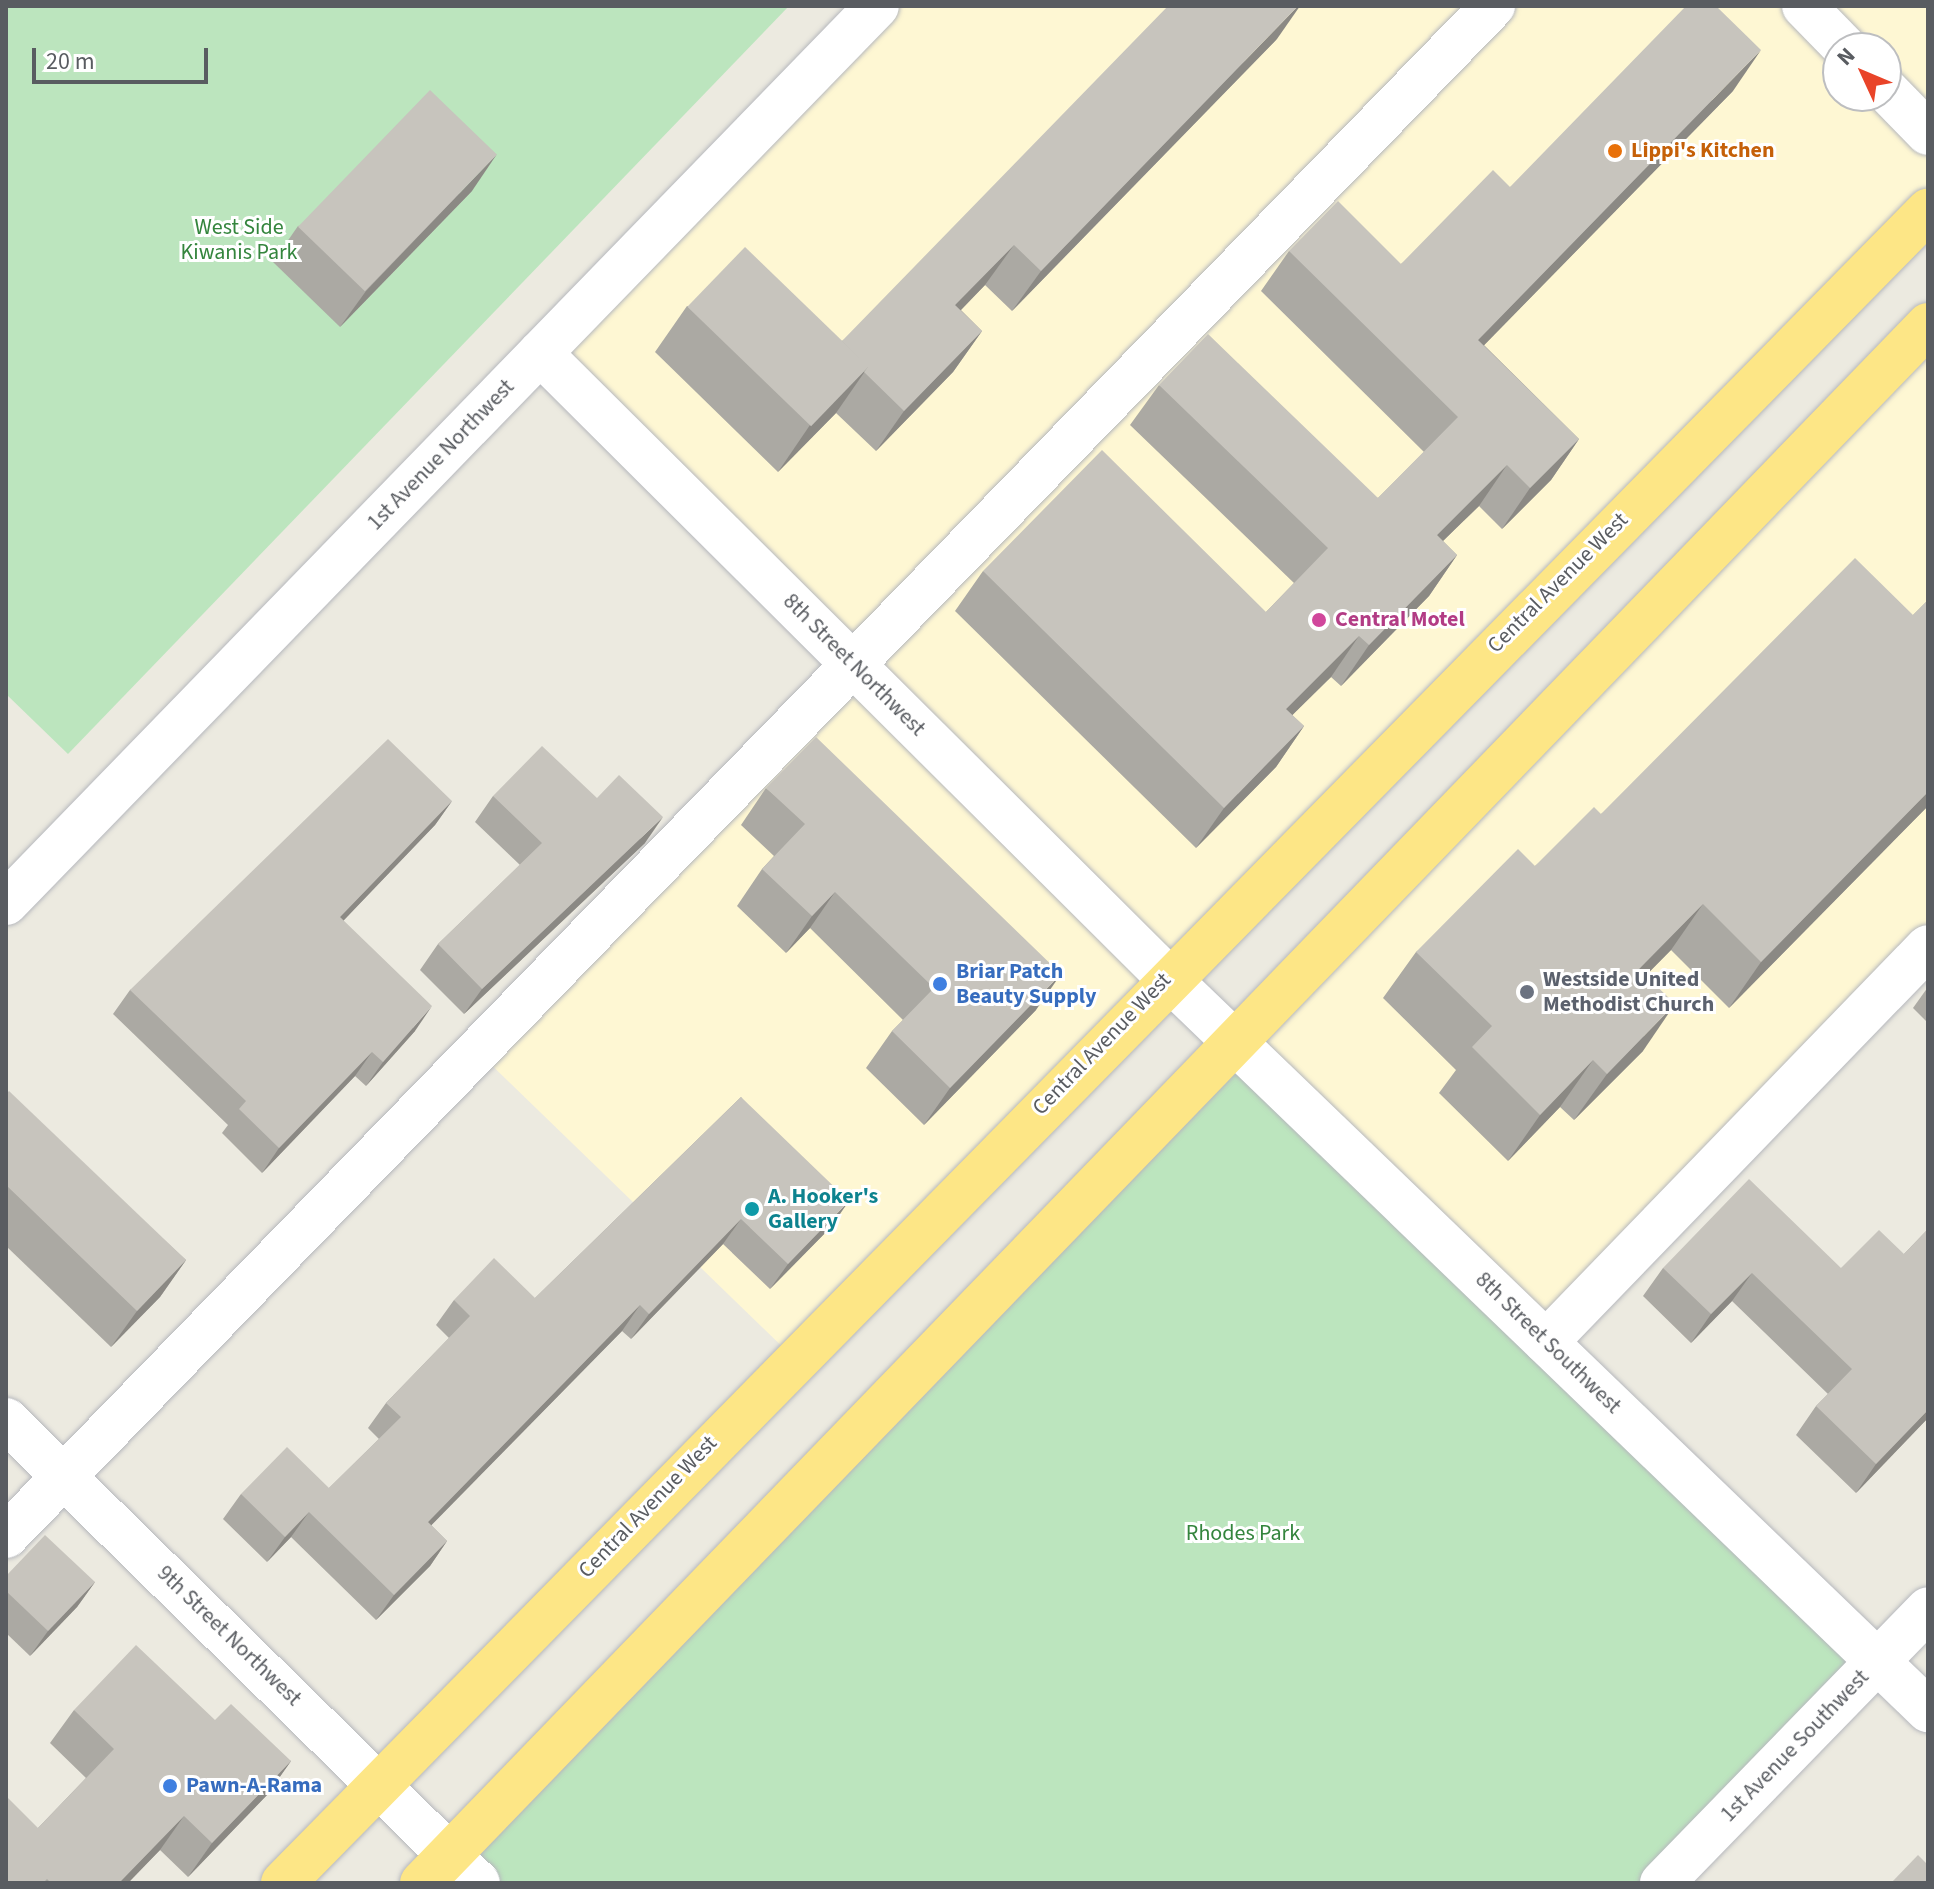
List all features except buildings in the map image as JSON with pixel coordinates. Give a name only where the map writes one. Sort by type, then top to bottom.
[{"type":"highway","name":"Central Avenue West","points":[[283,1883],[1167,977],[1928,211]]},
{"type":"highway","points":[[450,1874],[1235,1037],[1928,325]]},
{"type":"street","name":"1st Avenue Northwest","points":[[6,903],[877,6]]},
{"type":"street","points":[[6,1536],[1493,6]]},
{"type":"street","points":[[1804,6],[1829,32]]},
{"type":"street","points":[[1902,106],[1928,133]]},
{"type":"street","name":"8th Street Northwest","points":[[540,353],[1167,977]]},
{"type":"street","points":[[1546,1342],[1928,947]]},
{"type":"street","name":"8th Street Southwest","points":[[1167,977],[1235,1037],[1928,1710]]},
{"type":"street","name":"9th Street Northwest","points":[[6,1420],[380,1782],[450,1874]]},
{"type":"street","name":"1st Avenue Southwest","points":[[1662,1883],[1928,1609]]},
{"type":"shaded area","points":[[877,6],[1928,6],[1928,211],[794,1358],[477,1051],[852,664],[540,353]]},
{"type":"shaded area","points":[[1928,325],[1928,947],[1546,1342],[1235,1037]]},
{"type":"green space","name":"West Side Kiwanis Park","points":[[6,6],[789,6],[68,754],[6,694]]},
{"type":"green space","name":"Rhodes Park","points":[[1235,1037],[1878,1661],[1662,1883],[478,1883],[449,1855]]},
{"type":"place","name":"Lippi's Kitchen","points":[[1615,151]]},
{"type":"place","name":"Central Motel","points":[[1319,620]]},
{"type":"place","name":"Briar Patch Beauty Supply","points":[[940,984]]},
{"type":"place","name":"Westside United Methodist Church","points":[[1527,992]]},
{"type":"place","name":"A. Hooker's Gallery","points":[[752,1209]]},
{"type":"place","name":"Pawn-A-Rama","points":[[170,1786]]}]
